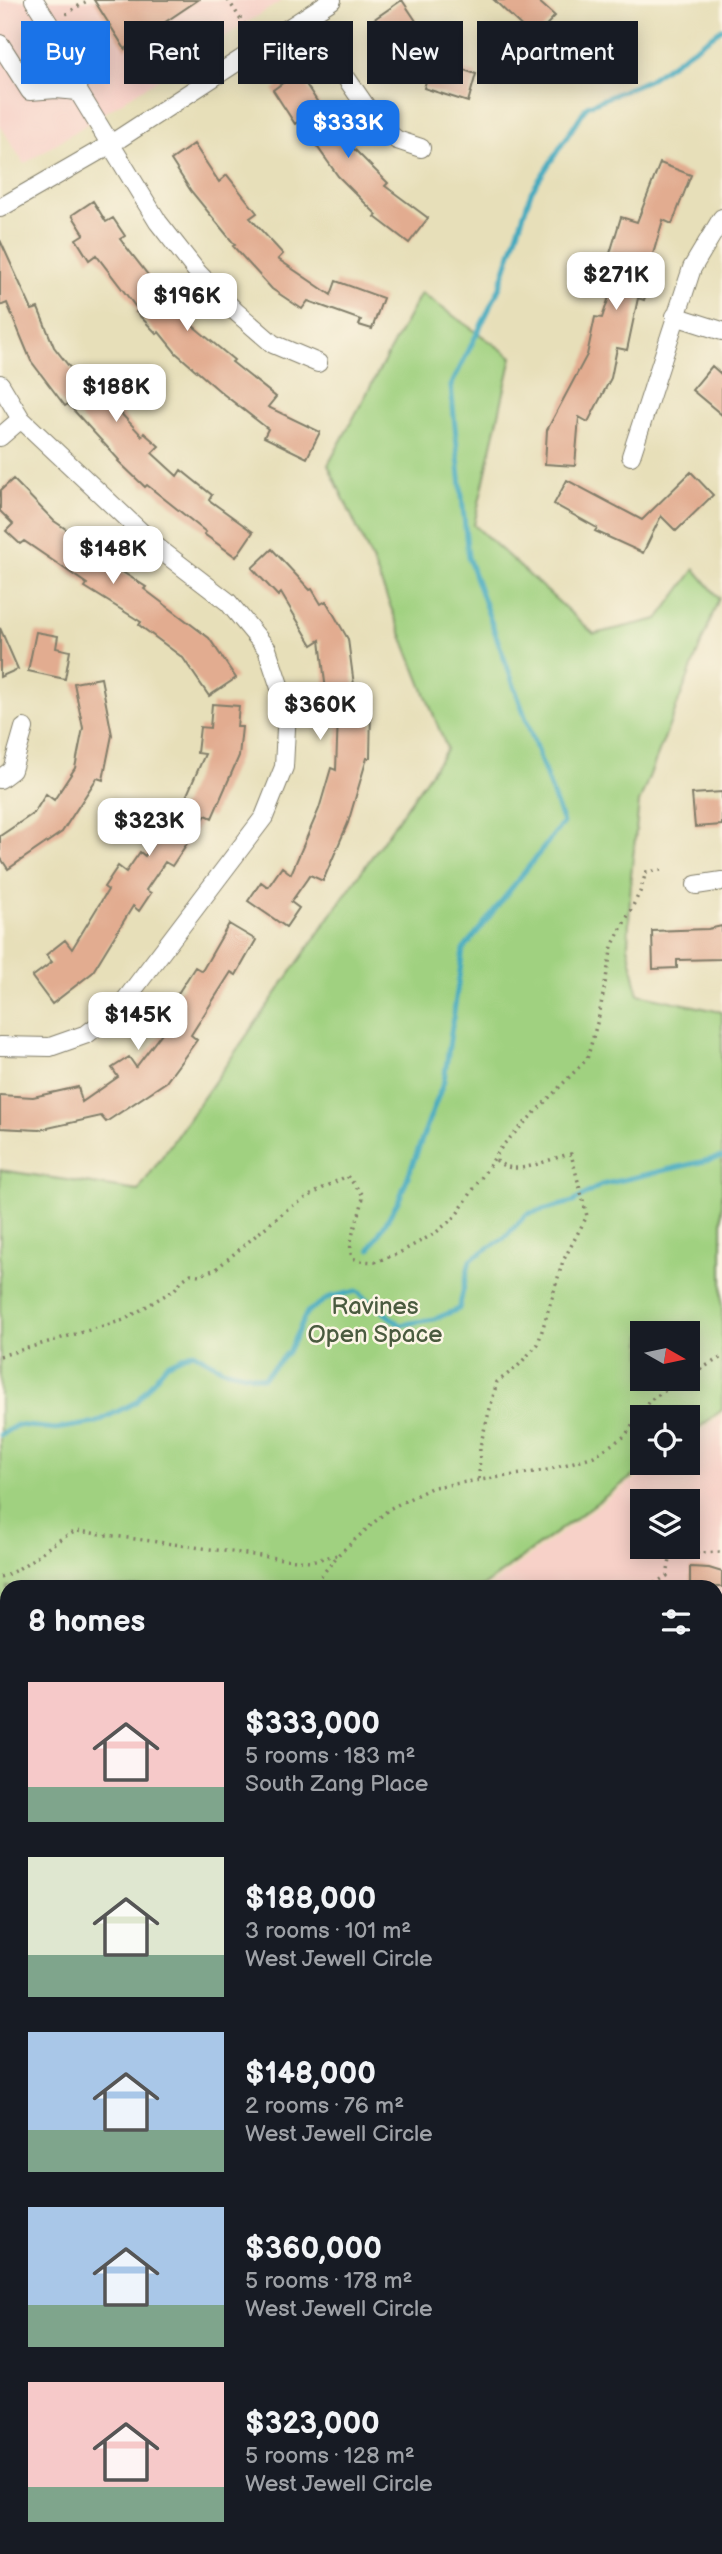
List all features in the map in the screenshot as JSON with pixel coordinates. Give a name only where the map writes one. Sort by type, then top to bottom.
[{"type":"street","points":[[34,0],[79,71],[78,91],[158,222],[198,273],[235,311],[273,344],[318,363]]},
{"type":"street","points":[[0,208],[111,144],[332,0]]},
{"type":"street","points":[[305,18],[380,127],[397,140],[421,148]]},
{"type":"street","points":[[0,44],[30,91],[78,91]]},
{"type":"street","points":[[631,456],[692,268],[722,218]]},
{"type":"street","points":[[675,316],[722,331]]},
{"type":"street","points":[[0,384],[21,419],[158,548],[228,602],[267,649],[287,709],[284,767],[264,817],[117,1011],[87,1034],[50,1047],[0,1046]]},
{"type":"street","points":[[0,437],[21,419]]},
{"type":"street","points":[[0,779],[12,770],[24,728]]},
{"type":"street","points":[[695,885],[722,881]]},
{"type":"path","points":[[66,14],[88,0]]},
{"type":"path","points":[[228,0],[242,21]]},
{"type":"path","points":[[0,1356],[124,1320],[175,1289],[191,1274],[200,1275],[216,1269],[286,1210],[347,1176],[363,1195],[349,1247],[352,1258],[375,1262],[397,1254],[433,1234],[455,1217],[499,1151],[530,1115],[563,1086],[587,1059],[612,946],[640,891],[646,872],[661,870]]},
{"type":"path","points":[[479,1479],[480,1446],[497,1382],[517,1367],[538,1345],[563,1261],[587,1216],[571,1153],[519,1168],[502,1166],[497,1161],[499,1151]]},
{"type":"path","points":[[700,1369],[722,1357]]},
{"type":"path","points":[[318,1580],[339,1554],[389,1509],[433,1487],[548,1469],[594,1456],[625,1436],[649,1401],[664,1391]]},
{"type":"path","points":[[0,1577],[11,1574],[61,1537],[77,1531],[283,1559],[312,1561],[339,1554]]},
{"type":"path","points":[[660,1580],[667,1576],[671,1554],[722,1552]]},
{"type":"shaded area","points":[[0,0],[283,0],[250,21],[238,21],[238,28],[224,37],[224,21],[124,21],[124,84],[150,84],[24,164],[0,125]]},
{"type":"shaded area","points":[[722,1414],[722,1580],[497,1580],[640,1475],[700,1475],[700,1431]]},
{"type":"green space","name":"Ravines Open Space","points":[[421,293],[512,357],[474,525],[594,634],[658,619],[695,569],[719,598],[639,803],[631,876],[628,946],[638,994],[722,1012],[722,1410],[700,1427],[700,1405],[630,1405],[630,1475],[635,1475],[492,1580],[0,1580],[0,1170],[138,1191],[447,749],[372,560],[328,465]]},
{"type":"building","points":[[94,0],[198,0],[167,21],[124,21],[124,47],[110,21],[107,21]]},
{"type":"building","points":[[402,0],[416,21],[371,21]]},
{"type":"building","points":[[494,0],[537,0],[555,16],[550,21],[516,21]]},
{"type":"building","points":[[463,70],[476,74],[468,102],[424,88],[425,84],[463,84]]},
{"type":"building","points":[[281,84],[306,84],[326,115],[330,113],[354,145],[352,147],[388,183],[385,186],[428,218],[409,243],[375,217],[377,215],[338,176],[299,121],[295,124],[273,90]]},
{"type":"building","points":[[194,144],[219,182],[227,175],[257,213],[250,218],[283,254],[278,259],[331,295],[336,281],[383,298],[372,329],[359,325],[361,320],[308,301],[302,309],[272,289],[233,246],[235,245],[191,191],[171,160]]},
{"type":"building","points":[[660,163],[691,175],[672,224],[663,220],[646,278],[651,280],[644,300],[638,298],[627,350],[617,348],[611,378],[588,422],[579,417],[575,466],[545,464],[547,430],[587,355],[595,317],[602,318],[620,264],[608,260],[621,217],[637,222]]},
{"type":"building","points":[[93,201],[106,222],[113,218],[125,236],[120,239],[159,289],[190,318],[187,321],[276,397],[268,407],[320,432],[307,458],[264,437],[268,429],[176,353],[159,332],[157,334],[136,312],[138,310],[96,255],[89,260],[76,239],[84,234],[72,215]]},
{"type":"building","points":[[0,240],[32,310],[38,308],[54,347],[95,400],[102,393],[142,436],[144,433],[159,446],[152,453],[177,476],[181,470],[212,495],[209,500],[253,532],[236,557],[204,534],[206,532],[147,485],[145,487],[118,461],[68,404],[65,406],[31,361],[7,303],[0,306]]},
{"type":"building","points":[[712,366],[722,375],[722,415],[692,390]]},
{"type":"building","points":[[691,472],[713,495],[676,531],[661,516],[643,553],[595,531],[597,528],[554,504],[567,480],[642,520]]},
{"type":"building","points":[[13,479],[54,521],[97,550],[94,554],[146,587],[144,589],[209,638],[236,678],[209,696],[183,658],[139,625],[141,622],[85,587],[87,584],[24,541],[20,544],[6,531],[13,524],[0,511],[0,491]]},
{"type":"building","points":[[272,549],[310,590],[312,589],[321,604],[326,601],[348,639],[357,708],[371,709],[370,758],[367,758],[348,823],[323,881],[310,875],[291,902],[299,908],[286,927],[248,901],[261,882],[268,887],[282,867],[291,874],[319,809],[331,768],[336,770],[339,689],[326,691],[320,640],[312,645],[281,593],[278,596],[252,568]]},
{"type":"building","points":[[0,628],[18,669],[0,677]]},
{"type":"building","points":[[36,632],[58,636],[56,648],[70,651],[65,679],[28,671]]},
{"type":"building","points":[[101,678],[112,735],[103,780],[97,778],[62,832],[8,869],[0,857],[0,836],[34,813],[46,794],[54,800],[75,768],[83,728],[74,683]]},
{"type":"building","points":[[212,704],[239,706],[237,727],[242,727],[239,756],[212,818],[206,815],[172,866],[165,862],[146,890],[151,893],[139,911],[133,906],[92,973],[52,1004],[32,977],[52,962],[46,955],[65,940],[72,949],[108,890],[104,887],[118,866],[126,872],[140,852],[145,856],[175,810],[179,813],[205,754],[197,753],[200,727],[210,728]]},
{"type":"building","points":[[722,792],[722,825],[695,827],[692,794]]},
{"type":"building","points":[[229,924],[256,940],[236,975],[231,972],[191,1035],[197,1040],[166,1082],[106,1122],[101,1116],[39,1130],[0,1128],[0,1095],[33,1097],[78,1087],[82,1102],[118,1077],[112,1068],[129,1057],[136,1067],[174,1017],[166,1012],[195,967],[202,971]]},
{"type":"building","points":[[722,926],[722,959],[677,960],[677,968],[653,969],[652,931]]},
{"type":"building","points":[[690,1567],[722,1572],[722,1580],[690,1580]]},
{"type":"waterway","points":[[370,1249],[399,1200],[444,1081],[463,950],[563,823],[468,557],[451,386],[499,289],[531,192],[587,106],[648,80],[722,29]]},
{"type":"waterway","points":[[0,1435],[17,1425],[55,1429],[95,1423],[136,1402],[167,1364],[193,1352],[223,1369],[263,1378],[288,1352],[307,1312],[330,1297],[357,1291],[400,1325],[434,1319],[459,1309],[470,1260],[504,1238],[527,1214],[573,1202],[601,1185],[722,1157]]}]
